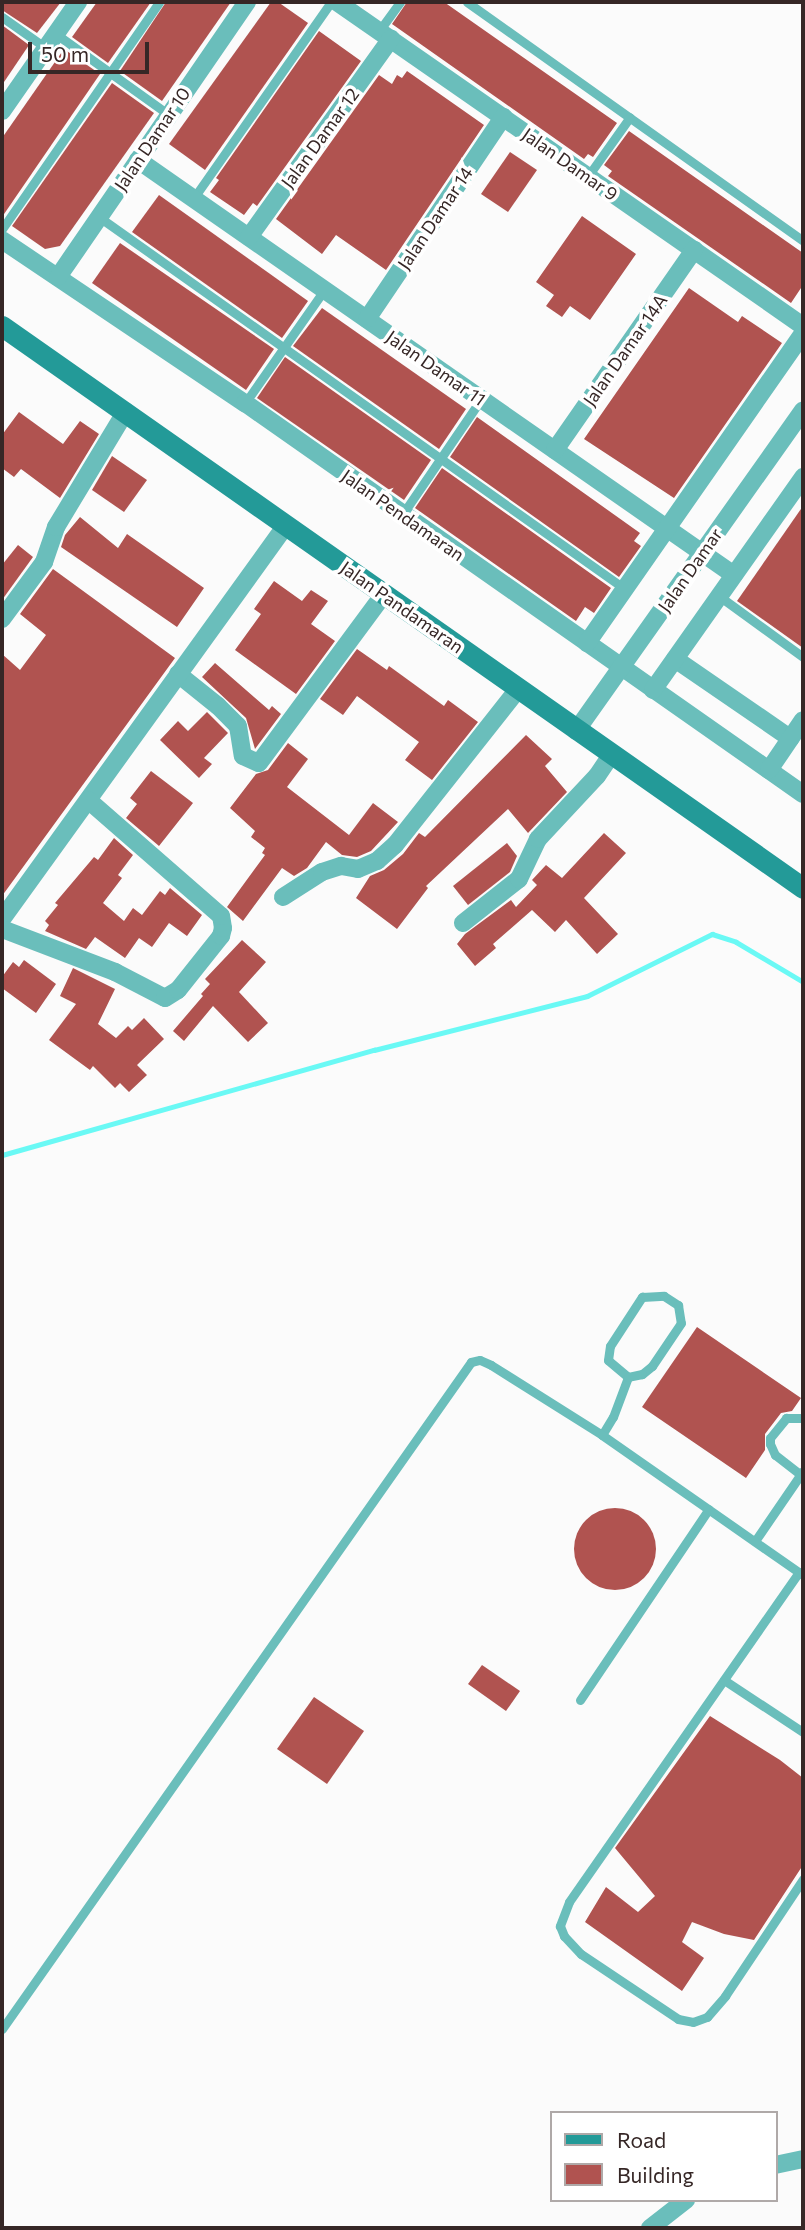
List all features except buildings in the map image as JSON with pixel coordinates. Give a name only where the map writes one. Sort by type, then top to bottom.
[{"type":"main road","name":"Jalan Pandamaran","points":[[2,326],[803,888]]},
{"type":"street","points":[[2,111],[78,2]]},
{"type":"street","name":"Jalan Damar 10","points":[[58,277],[247,2]]},
{"type":"street","name":"Jalan Damar 9","points":[[337,2],[803,326]]},
{"type":"street","name":"Jalan Damar 12","points":[[249,237],[385,35]]},
{"type":"street","name":"Jalan Damar 14","points":[[367,319],[503,117]]},
{"type":"street","name":"Jalan Damar 11","points":[[138,160],[734,575]]},
{"type":"street","name":"Jalan Pendamaran","points":[[2,240],[245,403],[803,794]]},
{"type":"street","name":"Jalan Damar 14A","points":[[555,450],[694,250]]},
{"type":"street","points":[[587,643],[803,333]]},
{"type":"street","name":"Jalan Damar","points":[[576,731],[803,410]]},
{"type":"street","points":[[2,619],[44,562],[56,527],[126,411]]},
{"type":"street","points":[[653,690],[803,477]]},
{"type":"street","points":[[2,919],[286,525]]},
{"type":"street","points":[[178,674],[238,726],[243,756],[252,763],[260,763],[384,594]]},
{"type":"street","points":[[676,659],[790,738]]},
{"type":"street","points":[[283,897],[322,872],[341,866],[358,869],[377,861],[395,845],[518,689]]},
{"type":"street","points":[[769,770],[803,720]]},
{"type":"street","points":[[463,923],[519,879],[538,839],[597,776],[611,755]]},
{"type":"street","points":[[2,929],[114,972],[165,998],[178,990],[221,936],[221,916],[88,800]]},
{"type":"street","points":[[777,2165],[803,2159]]},
{"type":"street","points":[[650,2228],[683,2202]]},
{"type":"lane","points":[[2,229],[159,2]]},
{"type":"lane","points":[[193,199],[331,2]]},
{"type":"lane","points":[[385,35],[400,2]]},
{"type":"lane","points":[[467,2],[803,241]]},
{"type":"lane","points":[[2,17],[110,72],[169,115]]},
{"type":"lane","points":[[588,176],[630,117]]},
{"type":"lane","points":[[99,217],[625,589]]},
{"type":"lane","points":[[245,403],[324,290]]},
{"type":"lane","points":[[402,515],[481,398]]},
{"type":"lane","points":[[719,596],[803,657]]},
{"type":"lane","points":[[664,1296],[678,1305],[681,1323],[652,1366],[642,1374],[628,1377],[608,1360],[610,1346],[642,1297],[664,1296]]},
{"type":"lane","points":[[2,2029],[463,1370],[471,1362],[480,1360],[602,1435],[801,1574],[569,1902],[560,1926],[564,1936],[581,1954],[613,1976],[678,2019],[693,2022],[707,2017],[725,1996],[803,1879]]},
{"type":"lane","points":[[602,1435],[613,1417],[628,1377]]},
{"type":"lane","points":[[755,1541],[802,1473],[775,1455],[770,1438],[786,1418],[803,1418]]},
{"type":"lane","points":[[580,1700],[709,1508]]},
{"type":"lane","points":[[724,1680],[803,1732]]},
{"type":"waterway","points":[[2,1155],[374,1050],[587,996],[712,934],[736,942],[803,982]]}]
